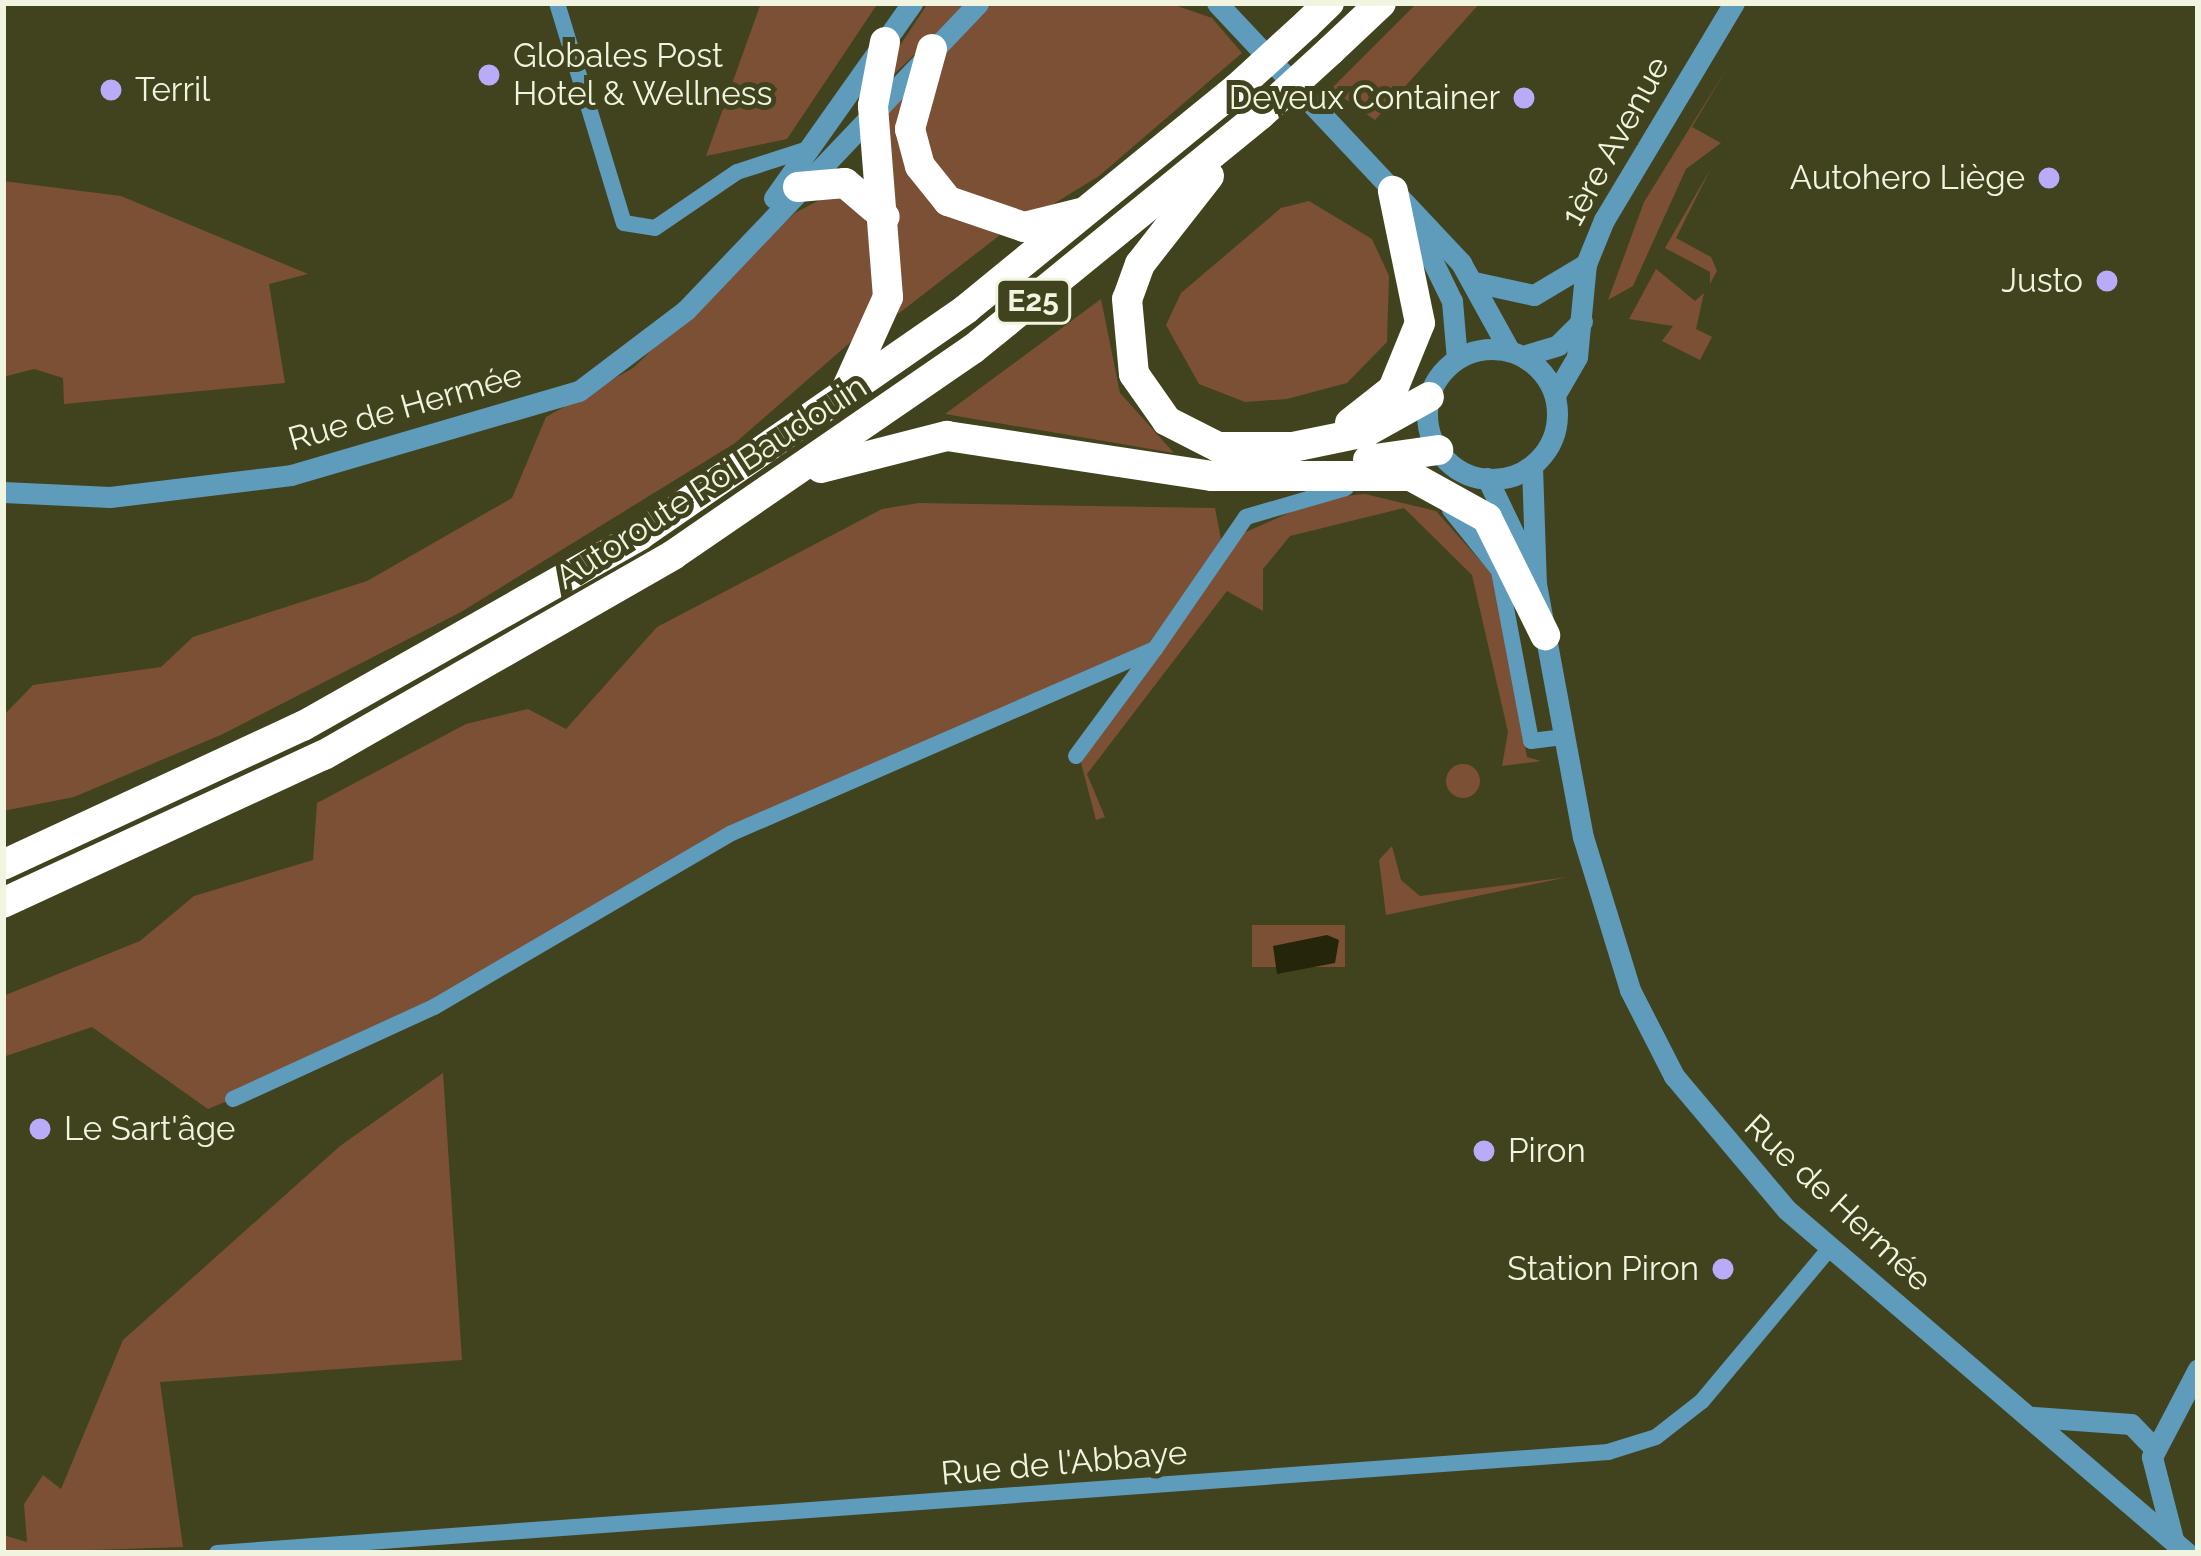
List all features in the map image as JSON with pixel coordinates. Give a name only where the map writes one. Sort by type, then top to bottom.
[{"type":"highway","name":"Autoroute Roi Baudouin","points":[[3,865],[471,634],[835,405],[1091,210],[1237,88],[1329,3]]},
{"type":"highway","name":"Autoroute Roi Baudouin","points":[[3,903],[324,755],[798,475],[974,349],[1260,115],[1381,3]]},
{"type":"highway","points":[[835,405],[885,316],[885,217],[873,106],[885,42]]},
{"type":"highway","points":[[932,49],[910,129],[920,166],[948,201],[1024,227],[1091,210]]},
{"type":"highway","points":[[1260,115],[1140,264],[1125,333],[1141,387],[1181,432],[1218,447],[1287,461],[1438,450]]},
{"type":"highway","points":[[789,187],[845,183],[885,217]]},
{"type":"highway","points":[[1287,461],[1363,416],[1408,364],[1422,305],[1393,191]]},
{"type":"highway","points":[[1287,461],[1366,432],[1430,397]]},
{"type":"highway","points":[[798,475],[947,436],[1382,472],[1459,496],[1512,557],[1545,635]]},
{"type":"street","points":[[557,3],[624,224],[676,218],[751,165],[805,150]]},
{"type":"street","name":"Rue de Hermée","points":[[789,187],[805,150],[912,3]]},
{"type":"street","name":"Rue de Hermée","points":[[3,492],[110,497],[291,475],[579,391],[640,353],[758,228],[789,187],[978,3]]},
{"type":"street","points":[[1196,3],[1225,10],[1393,191],[1474,282],[1516,353],[1555,395]]},
{"type":"street","name":"1ère Avenue","points":[[1555,395],[1582,321],[1586,264],[1734,3]]},
{"type":"street","points":[[751,165],[789,187]]},
{"type":"street","points":[[1393,191],[1446,283],[1457,359],[1430,397],[1438,450],[1487,478],[1532,466]]},
{"type":"street","points":[[1474,282],[1534,295],[1586,264]]},
{"type":"street","points":[[1457,359],[1558,345],[1582,321]]},
{"type":"street","name":"Rue de Hermée","points":[[1555,395],[1555,431],[1532,466],[1536,584],[1563,737],[1610,938],[1653,1040],[1726,1146],[1830,1248],[2105,1474],[2180,1546]]},
{"type":"street","name":"Rue de Hermée","points":[[1487,478],[1536,584]]},
{"type":"street","points":[[1076,756],[1246,517],[1341,488],[1412,492],[1456,514],[1490,553],[1531,741],[1563,737]]},
{"type":"street","points":[[232,1099],[434,1007],[732,833],[1155,649]]},
{"type":"street","name":"Rue de l'Abbaye","points":[[217,1553],[1608,1452],[1656,1437],[1702,1402],[1830,1248]]},
{"type":"street","points":[[2119,1424],[2105,1474],[2133,1480],[2191,1377]]},
{"type":"street","points":[[2033,1417],[2119,1424],[2191,1377]]},
{"type":"street","name":"Rue de Hermée","points":[[2119,1424],[2152,1452],[2180,1546]]},
{"type":"shaded area","points":[[761,3],[878,3],[787,139],[706,156]]},
{"type":"shaded area","points":[[928,3],[968,3],[888,80],[895,53]]},
{"type":"shaded area","points":[[993,3],[1169,3],[1212,18],[1242,53],[1099,176],[1029,219],[972,208],[921,144],[939,56]]},
{"type":"shaded area","points":[[1417,3],[1480,3],[1375,120],[1331,89]]},
{"type":"shaded area","points":[[1730,63],[1692,127],[1721,143],[1686,169],[1633,286],[1608,300],[1644,202]]},
{"type":"shaded area","points":[[905,83],[939,208],[1000,235],[898,314],[880,111]]},
{"type":"shaded area","points":[[1711,168],[1676,238],[1711,257],[1717,271],[1710,284],[1710,272],[1665,248]]},
{"type":"shaded area","points":[[3,181],[121,196],[308,274],[269,284],[285,383],[64,404],[63,378],[34,369],[3,377]]},
{"type":"shaded area","points":[[833,193],[861,206],[879,263],[869,326],[735,443],[461,612],[223,734],[74,797],[3,811],[3,716],[33,685],[161,667],[193,637],[367,581],[512,498],[546,417],[633,368],[795,213]]},
{"type":"shaded area","points":[[1309,201],[1372,239],[1389,276],[1387,342],[1347,383],[1287,399],[1245,402],[1199,384],[1166,325],[1181,293],[1281,208]]},
{"type":"shaded area","points":[[1656,269],[1695,301],[1704,293],[1696,329],[1712,337],[1700,360],[1662,341],[1673,326],[1629,319]]},
{"type":"shaded area","points":[[1101,299],[1120,393],[1174,453],[945,414]]},
{"type":"shaded area","points":[[1365,494],[1436,511],[1493,575],[1527,757],[1541,761],[1502,766],[1508,732],[1472,575],[1404,508],[1290,536],[1263,569],[1263,611],[1227,591],[1087,774],[1105,817],[1096,820],[1081,763],[1241,534],[1323,498]]},
{"type":"shaded area","points":[[919,503],[1215,508],[1221,539],[1193,597],[1143,650],[732,833],[357,1047],[208,1109],[92,1027],[3,1057],[3,996],[140,941],[194,896],[313,860],[317,803],[466,724],[528,709],[566,729],[657,627],[882,509]]},
{"type":"shaded area","points":[[1463,764],[1475,769],[1480,781],[1475,793],[1463,798],[1451,793],[1446,781],[1451,769]]},
{"type":"shaded area","points":[[1392,846],[1401,880],[1420,896],[1568,877],[1386,915],[1379,860]]},
{"type":"shaded area","points":[[1252,925],[1345,925],[1345,967],[1252,967]]},
{"type":"shaded area","points":[[1327,935],[1339,940],[1335,963],[1277,974],[1273,946]]},
{"type":"shaded area","points":[[443,1073],[462,1360],[160,1382],[183,1547],[3,1553],[3,1535],[27,1542],[24,1504],[43,1475],[61,1489],[123,1340],[340,1146]]},
{"type":"place","name":"Globales Post Hotel & Wellness","points":[[489,75]]},
{"type":"place","name":"Terril","points":[[111,90]]},
{"type":"place","name":"Deveux Container","points":[[1524,98]]},
{"type":"place","name":"Autohero Liège","points":[[2049,178]]},
{"type":"place","name":"Justo","points":[[2107,281]]},
{"type":"place","name":"Le Sart'âge","points":[[40,1129]]},
{"type":"place","name":"Piron","points":[[1484,1151]]},
{"type":"place","name":"Station Piron","points":[[1723,1269]]}]
